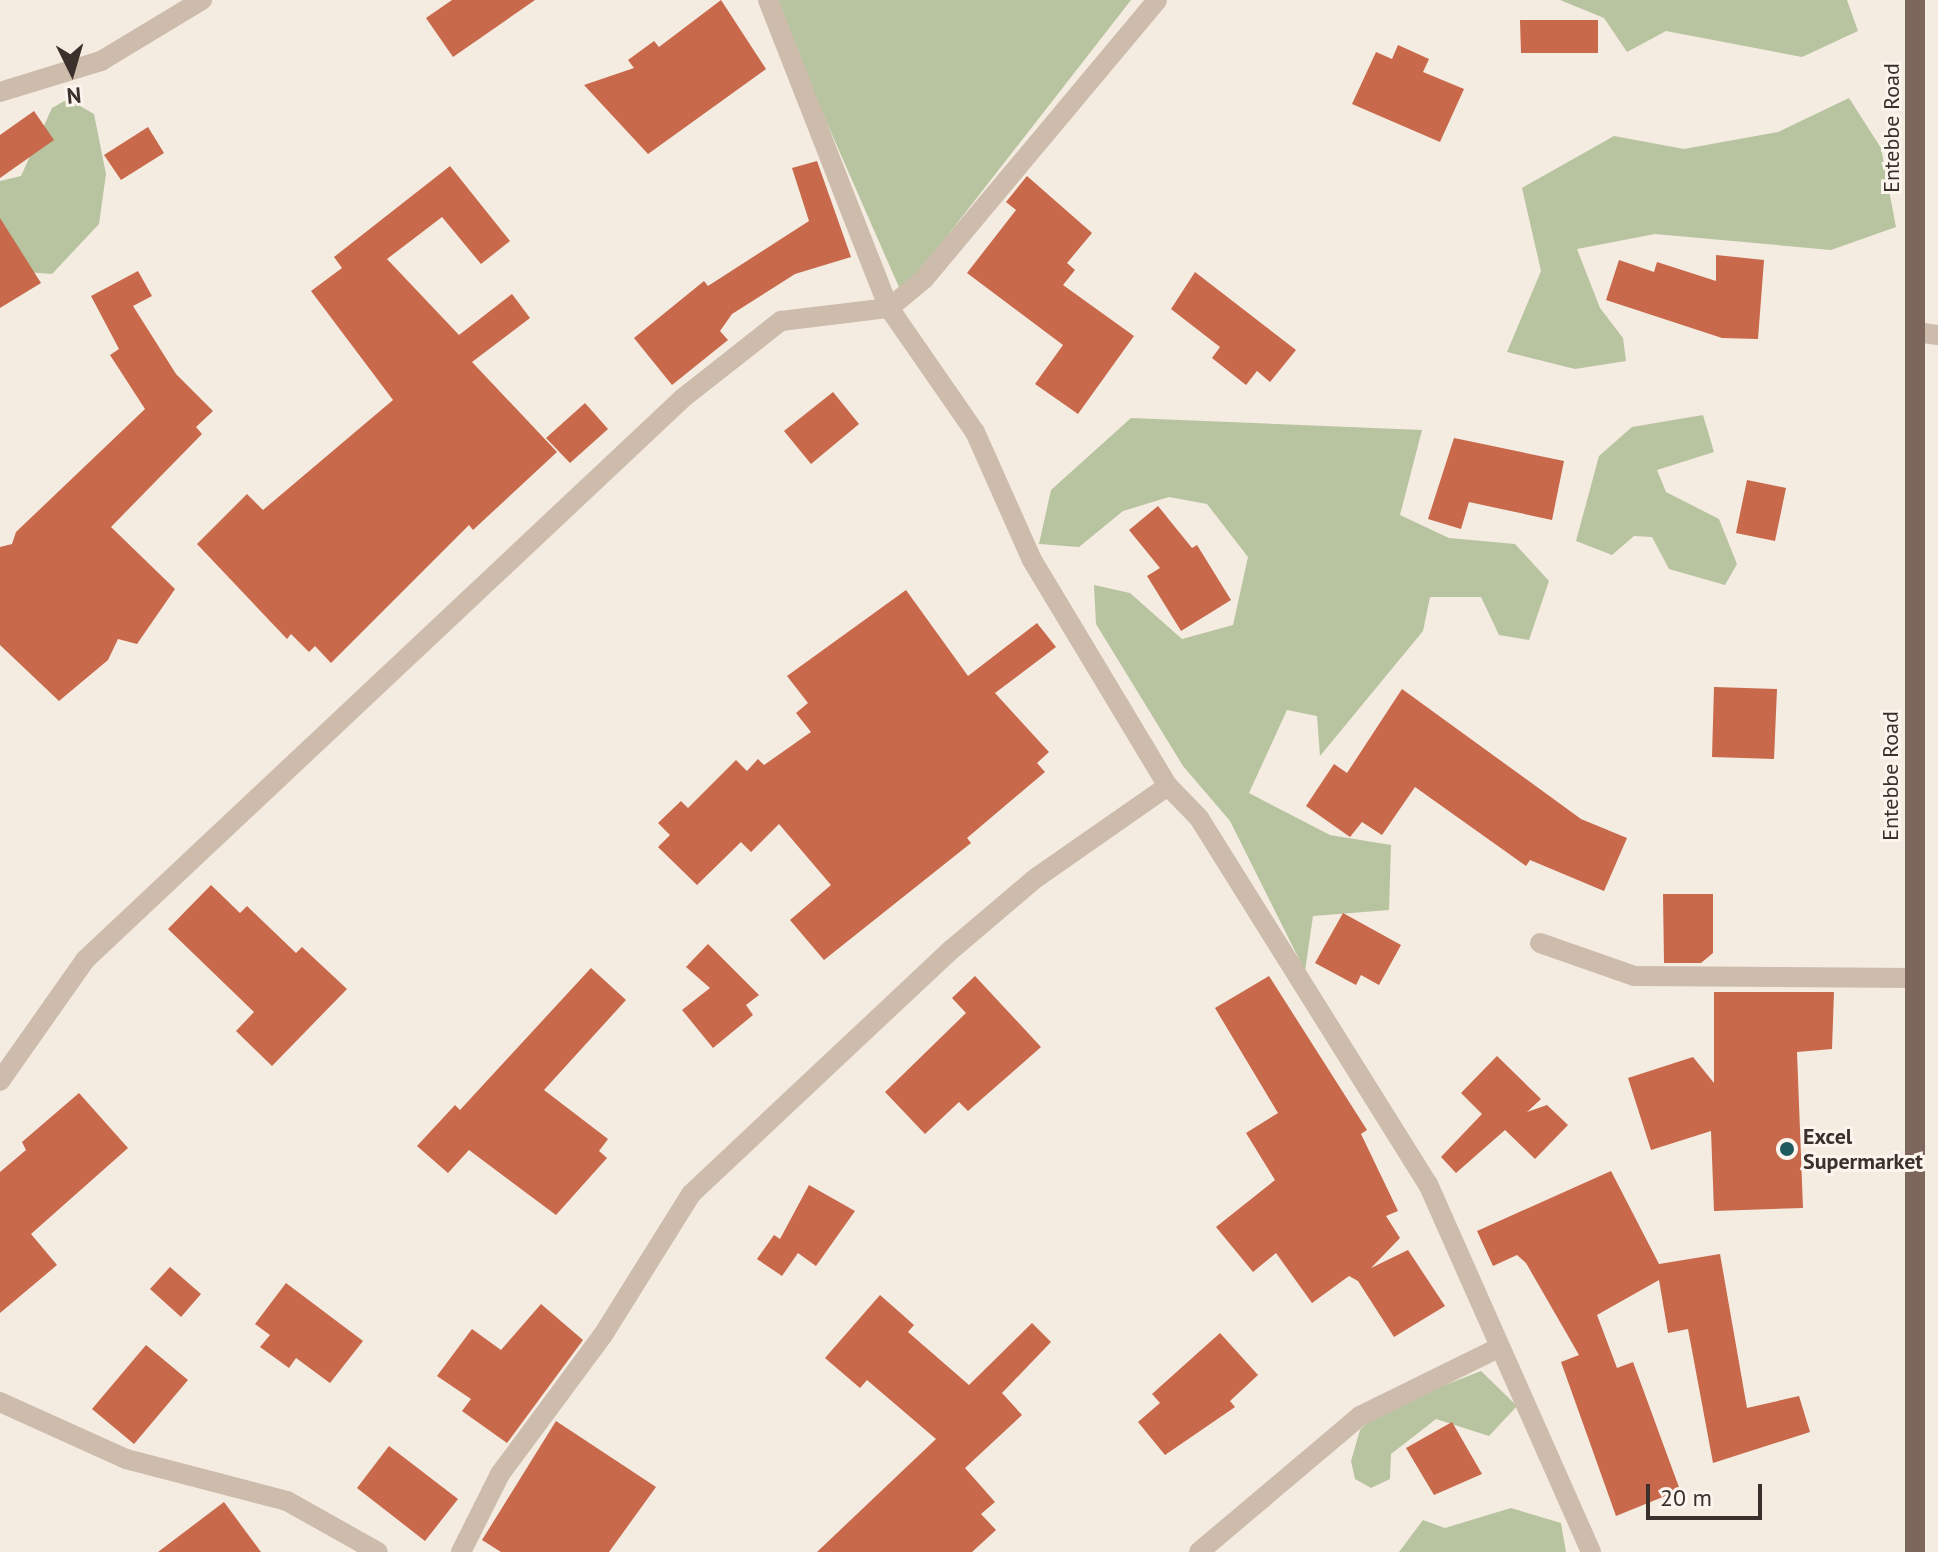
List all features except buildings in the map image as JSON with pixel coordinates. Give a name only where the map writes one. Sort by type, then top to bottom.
[{"type":"main road","name":"Entebbe Road","points":[[1915,0],[1915,1552]]},
{"type":"street","points":[[0,92],[101,61],[202,0]]},
{"type":"street","points":[[768,0],[889,308],[975,432],[1032,560],[1168,786],[1199,818],[1428,1184],[1498,1348],[1591,1552]]},
{"type":"street","points":[[0,1081],[85,960],[683,398],[781,321],[889,308],[924,279],[1157,0]]},
{"type":"street","points":[[1916,332],[1938,335]]},
{"type":"street","points":[[461,1552],[500,1474],[603,1335],[691,1194],[951,950],[1036,878],[1168,786]]},
{"type":"street","points":[[1540,943],[1634,976],[1915,978]]},
{"type":"street","points":[[1199,1552],[1360,1416],[1498,1348]]},
{"type":"street","points":[[0,1402],[126,1459],[287,1501],[378,1552]]},
{"type":"green space","points":[[773,0],[1131,0],[902,294]]},
{"type":"green space","points":[[1560,0],[1847,0],[1858,31],[1802,57],[1666,31],[1627,52],[1604,18]]},
{"type":"green space","points":[[1849,98],[1881,148],[1896,227],[1831,250],[1655,234],[1577,249],[1600,308],[1623,338],[1626,361],[1575,369],[1507,352],[1541,271],[1522,188],[1614,136],[1684,149],[1778,132]]},
{"type":"green space","points":[[68,99],[94,114],[106,174],[99,224],[52,274],[26,272],[0,251],[0,181],[21,176],[52,108]]},
{"type":"green space","points":[[1703,415],[1714,452],[1657,470],[1666,492],[1719,519],[1737,564],[1725,585],[1669,569],[1652,537],[1634,536],[1612,555],[1576,541],[1599,456],[1632,427]]},
{"type":"green space","points":[[1131,418],[1422,430],[1400,515],[1449,538],[1515,544],[1549,581],[1529,640],[1499,635],[1481,597],[1430,597],[1423,631],[1320,756],[1317,716],[1287,710],[1249,793],[1330,835],[1391,845],[1389,910],[1313,916],[1305,971],[1230,821],[1183,766],[1096,624],[1094,585],[1130,593],[1182,639],[1233,625],[1248,557],[1207,504],[1169,497],[1123,511],[1079,547],[1039,544],[1051,490]]},
{"type":"green space","points":[[1481,1371],[1517,1406],[1489,1436],[1436,1419],[1391,1454],[1390,1479],[1371,1488],[1355,1479],[1351,1461],[1360,1430],[1379,1411]]},
{"type":"green space","points":[[1511,1508],[1561,1523],[1566,1552],[1399,1552],[1423,1520],[1445,1528]]},
{"type":"place","name":"Excel Supermarket","points":[[1787,1149]]}]
